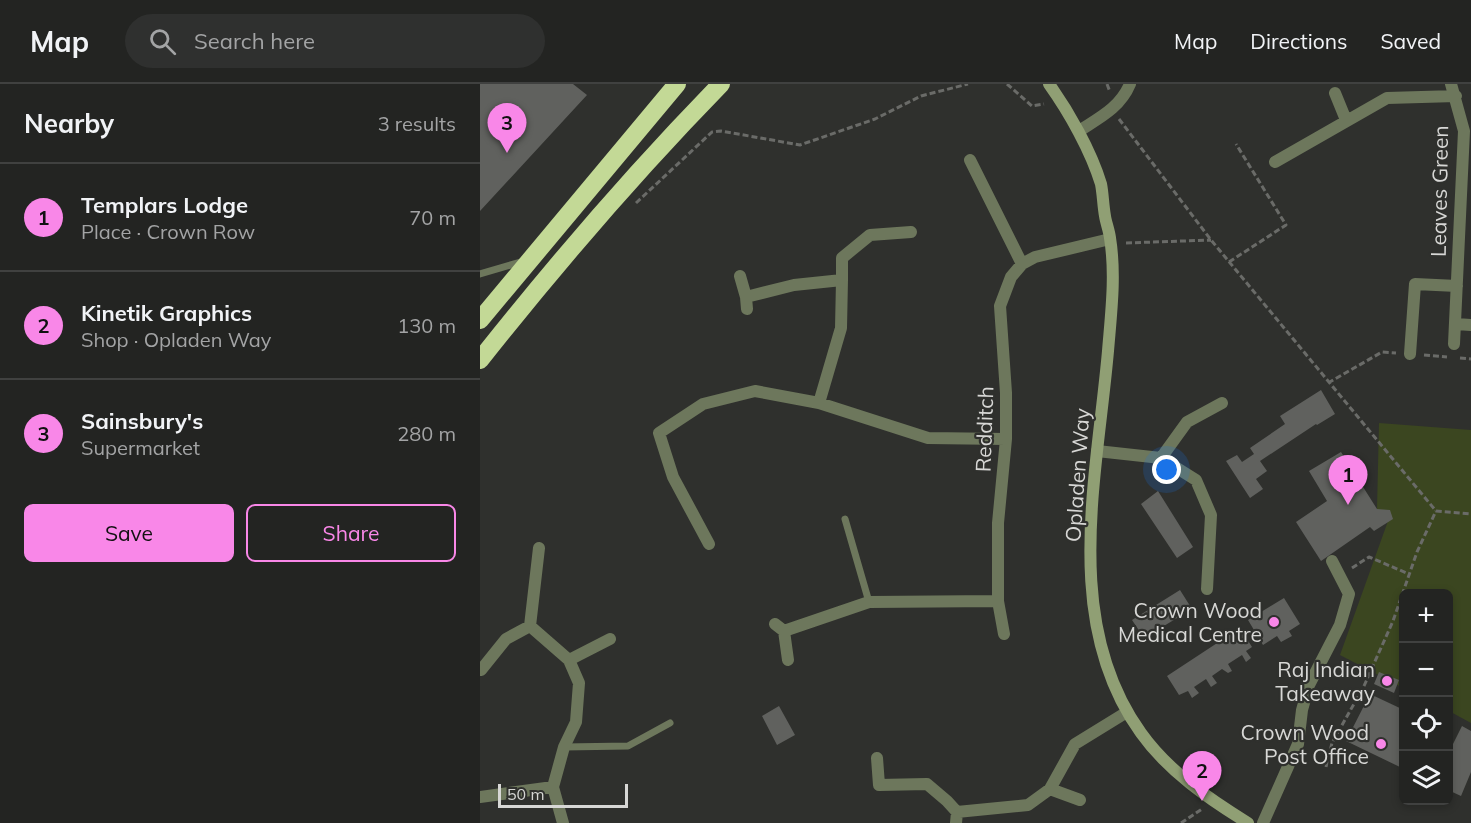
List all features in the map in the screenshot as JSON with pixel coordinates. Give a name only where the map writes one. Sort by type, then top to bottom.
[{"type":"highway","points":[[480,320],[677,84]]},
{"type":"highway","points":[[480,360],[573,246],[721,84]]},
{"type":"street","name":"Opladen Way","points":[[1049,84],[1079,131],[1101,185],[1104,214],[1110,238],[1112,296],[1091,521],[1091,595],[1101,653],[1111,682],[1142,735],[1171,766],[1213,802],[1248,823]]},
{"type":"street","points":[[1079,131],[1114,108],[1125,97],[1130,84]]},
{"type":"street","name":"Leaves Green","points":[[1451,84],[1464,131],[1454,344]]},
{"type":"street","points":[[1335,93],[1346,120]]},
{"type":"street","name":"Leaves Green","points":[[1275,162],[1387,98],[1456,96]]},
{"type":"street","points":[[970,160],[1022,264],[1035,257],[1110,238]]},
{"type":"street","points":[[819,403],[841,328],[842,258],[870,235],[911,232]]},
{"type":"street","name":"Redditch","points":[[1004,634],[998,602],[998,523],[1006,439],[1006,393],[1000,306],[1011,277],[1022,264]]},
{"type":"street","points":[[740,276],[747,303],[794,285],[842,280]]},
{"type":"street","name":"Leaves Green","points":[[1410,354],[1415,284],[1457,286]]},
{"type":"street","points":[[1455,324],[1471,325]]},
{"type":"street","points":[[709,544],[673,477],[659,433],[703,404],[755,391],[819,403],[928,438],[1006,439]]},
{"type":"street","points":[[1161,458],[1187,422],[1222,403]]},
{"type":"street","points":[[1097,451],[1161,458],[1196,480],[1211,515],[1207,589]]},
{"type":"street","points":[[530,626],[539,548]]},
{"type":"street","points":[[1263,823],[1298,744],[1302,710],[1309,685],[1340,625],[1349,594],[1332,561]]},
{"type":"street","points":[[788,660],[779,628],[869,602],[998,602]]},
{"type":"street","points":[[530,626],[569,660],[579,683],[576,722],[564,747],[553,787],[563,823]]},
{"type":"street","points":[[481,670],[506,639],[530,626]]},
{"type":"street","points":[[569,660],[610,639]]},
{"type":"street","points":[[876,758],[879,784],[927,784],[947,801],[956,818],[1028,805],[1050,789],[1075,744],[1127,712]]},
{"type":"street","points":[[480,797],[553,787]]},
{"type":"street","points":[[1050,789],[1080,800]]},
{"type":"lane","points":[[480,274],[529,259]]},
{"type":"lane","points":[[845,519],[869,602]]},
{"type":"lane","points":[[564,747],[628,746],[670,723]]},
{"type":"path","points":[[630,209],[712,132],[721,131],[800,145],[875,119],[921,96],[968,84]]},
{"type":"path","points":[[1007,84],[1032,106],[1062,102]]},
{"type":"path","points":[[1118,117],[1211,240],[1436,511],[1471,514]]},
{"type":"path","points":[[1229,262],[1286,225],[1236,144]]},
{"type":"path","points":[[1125,243],[1211,240]]},
{"type":"path","points":[[1326,767],[1332,743],[1364,686],[1393,621],[1417,552],[1436,511]]},
{"type":"path","points":[[1340,576],[1369,557],[1409,574]]},
{"type":"path","points":[[1181,823],[1213,802]]},
{"type":"green space","points":[[1379,423],[1471,430],[1471,723],[1453,713],[1453,589],[1399,589],[1399,686],[1340,655],[1388,521],[1377,509]]},
{"type":"building","points":[[480,84],[573,84],[587,95],[480,211]]},
{"type":"building","points":[[1321,390],[1335,414],[1260,461],[1267,471],[1256,479],[1263,489],[1250,498],[1226,461],[1237,455],[1242,462],[1254,454],[1250,448],[1285,424],[1280,416]]},
{"type":"building","points":[[1341,452],[1377,509],[1390,510],[1393,519],[1374,531],[1370,527],[1321,561],[1296,522],[1327,501],[1309,471]]},
{"type":"building","points":[[1158,491],[1193,547],[1177,558],[1141,504]]},
{"type":"building","points":[[1180,590],[1192,609],[1144,638],[1132,620]]},
{"type":"building","name":"Crown Wood Medical Centre","points":[[1284,598],[1300,624],[1289,631],[1292,636],[1281,642],[1277,636],[1263,645],[1248,620]]},
{"type":"building","points":[[1240,628],[1252,647],[1246,651],[1251,658],[1246,662],[1242,655],[1228,664],[1232,671],[1228,673],[1222,669],[1212,676],[1217,683],[1211,687],[1206,679],[1194,687],[1199,693],[1192,698],[1188,691],[1179,695],[1167,676]]},
{"type":"building","name":"Raj Indian Takeaway","points":[[1379,672],[1399,680],[1394,693],[1374,684]]},
{"type":"building","points":[[1370,694],[1399,708],[1399,767],[1346,741]]},
{"type":"building","points":[[779,706],[795,735],[777,745],[762,716]]},
{"type":"building","points":[[1462,726],[1471,731],[1471,772],[1461,796],[1453,792],[1453,744]]},
{"type":"place","name":"Sainsbury's","points":[[507,153]]},
{"type":"place","name":"Templars Lodge","points":[[1348,505]]},
{"type":"place","name":"Crown Wood Medical Centre","points":[[1274,622]]},
{"type":"place","name":"Raj Indian Takeaway","points":[[1387,681]]},
{"type":"place","name":"Crown Wood Post Office","points":[[1381,744]]},
{"type":"place","name":"Kinetik Graphics","points":[[1202,801]]}]
